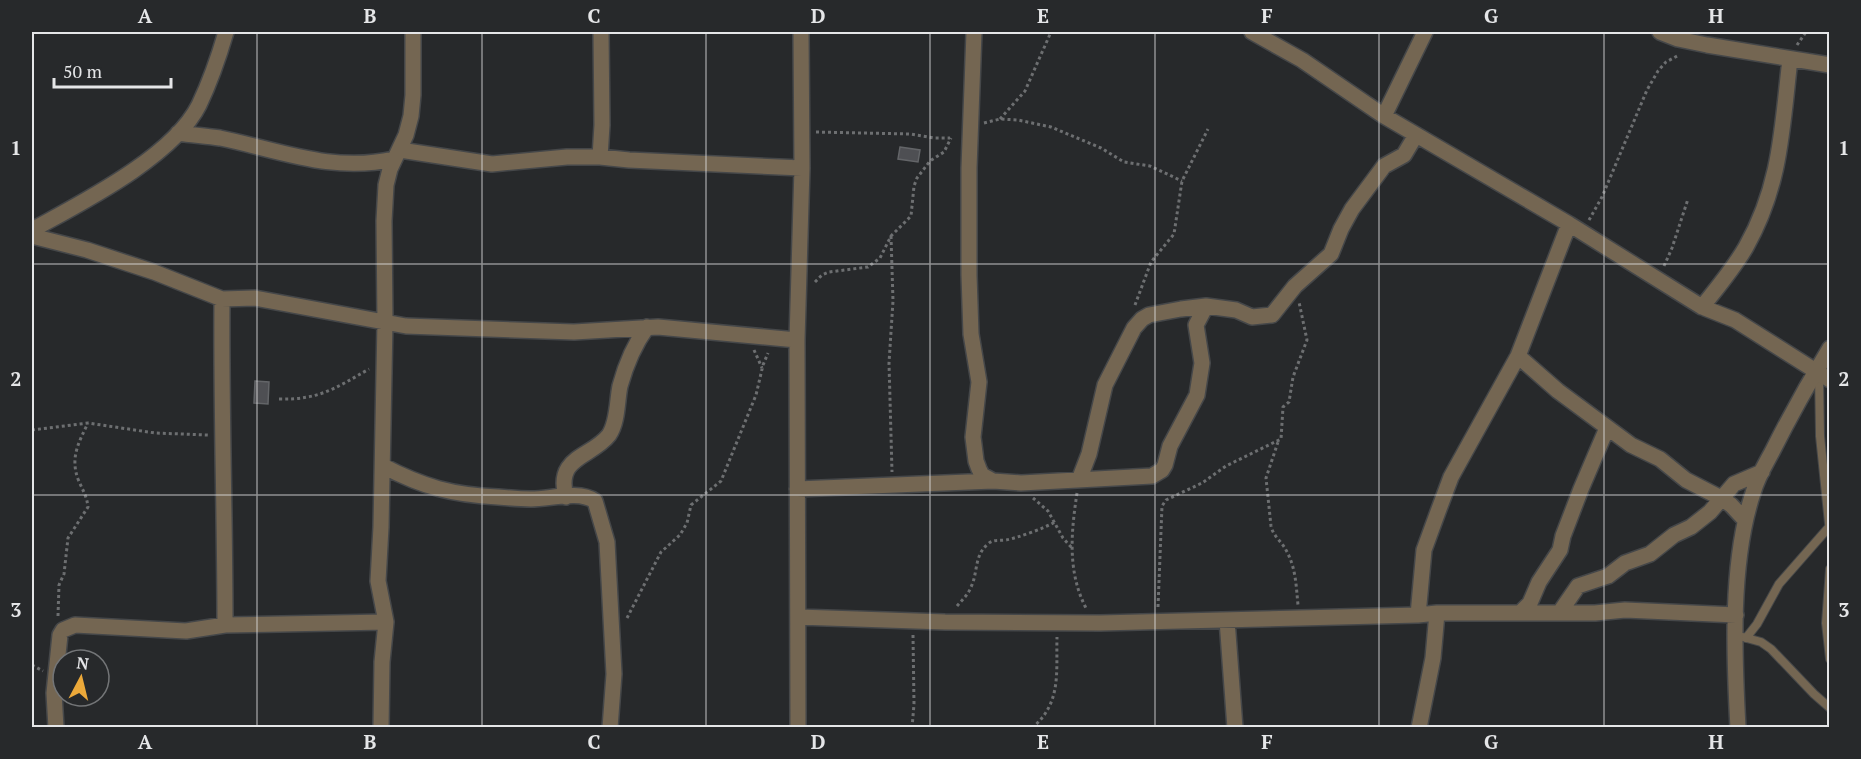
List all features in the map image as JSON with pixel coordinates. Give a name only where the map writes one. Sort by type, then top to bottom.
[{"type":"street","points":[[32,230],[130,172],[178,133],[198,106],[226,32]]},
{"type":"street","points":[[381,728],[382,662],[386,622],[378,581],[383,466],[384,221],[386,185],[411,116],[413,32]]},
{"type":"street","points":[[600,157],[601,32]]},
{"type":"street","points":[[798,728],[797,340],[802,168],[801,32]]},
{"type":"street","points":[[974,32],[970,128],[970,297],[972,346],[978,367],[979,382],[974,437],[975,461],[982,474],[993,481]]},
{"type":"street","points":[[1252,32],[1302,60],[1384,116],[1576,228],[1702,308],[1735,320],[1821,376]]},
{"type":"street","points":[[1384,116],[1425,32]]},
{"type":"street","points":[[1659,32],[1707,45],[1830,65]]},
{"type":"street","points":[[1702,308],[1745,249],[1770,195],[1776,174],[1790,59]]},
{"type":"street","points":[[178,133],[219,138],[320,162],[364,163],[397,155],[492,164],[567,157],[600,157],[802,168]]},
{"type":"street","points":[[1079,480],[1089,454],[1105,385],[1134,328],[1142,319],[1149,315],[1206,306],[1236,310],[1252,317],[1272,315],[1295,286],[1331,254],[1352,210],[1384,166],[1404,154],[1416,135]]},
{"type":"street","points":[[364,163],[380,176],[386,185]]},
{"type":"street","points":[[1418,615],[1424,550],[1451,477],[1518,356],[1576,228]]},
{"type":"street","points":[[32,236],[87,250],[154,272],[222,299],[255,298],[406,326],[573,332],[647,327],[797,340]]},
{"type":"street","points":[[222,299],[225,625]]},
{"type":"street","points":[[797,489],[1146,477],[1162,470],[1177,431],[1197,395],[1202,363],[1196,325],[1206,306]]},
{"type":"street","points":[[566,497],[563,480],[571,464],[610,433],[621,385],[633,348],[647,327]]},
{"type":"street","points":[[1738,728],[1735,683],[1741,636],[1737,615],[1739,563],[1745,520],[1753,490],[1821,376],[1830,348]]},
{"type":"street","points":[[1518,356],[1558,391],[1607,428],[1631,445],[1660,459],[1686,480],[1721,498],[1745,520]]},
{"type":"street","points":[[1520,613],[1530,603],[1539,582],[1560,550],[1581,489],[1607,428]]},
{"type":"street","points":[[383,466],[412,481],[438,490],[532,499],[589,497],[595,501],[607,542],[614,674],[610,728]]},
{"type":"street","points":[[1560,612],[1578,586],[1608,576],[1625,563],[1650,554],[1674,535],[1691,527],[1710,512],[1734,484],[1762,472]]},
{"type":"street","points":[[798,617],[945,622],[1100,623],[1299,619],[1437,613],[1595,613],[1636,610],[1737,615]]},
{"type":"street","points":[[1419,728],[1432,658],[1437,613]]},
{"type":"street","points":[[1227,620],[1236,728]]},
{"type":"street","points":[[56,728],[54,693],[60,635],[63,630],[75,625],[186,631],[225,625],[386,622]]},
{"type":"lane","points":[[1821,376],[1820,436],[1830,533]]},
{"type":"lane","points":[[1741,636],[1757,624],[1779,584],[1829,527]]},
{"type":"lane","points":[[1830,569],[1826,623],[1830,659]]},
{"type":"lane","points":[[1741,636],[1761,642],[1771,649],[1830,708]]},
{"type":"path","points":[[1000,119],[1025,91],[1051,32]]},
{"type":"path","points":[[1576,228],[1602,197],[1652,81],[1666,62],[1681,53]]},
{"type":"path","points":[[802,132],[904,134],[951,138],[970,128],[1000,119],[1034,122],[1101,147],[1124,162],[1150,166],[1182,181]]},
{"type":"path","points":[[1134,328],[1135,306],[1145,276],[1151,262],[1174,234],[1182,181],[1208,129]]},
{"type":"path","points":[[814,282],[830,272],[861,269],[875,263],[885,253],[891,236],[911,216],[917,178],[930,161],[944,152],[951,138]]},
{"type":"path","points":[[1654,276],[1665,264],[1688,199]]},
{"type":"path","points":[[891,236],[892,301],[889,363],[892,485]]},
{"type":"path","points":[[1295,286],[1307,340],[1293,377],[1290,402],[1283,407],[1281,439],[1266,478],[1272,531],[1287,551],[1293,565],[1299,619]]},
{"type":"path","points":[[612,646],[662,552],[680,535],[687,523],[692,505],[721,481],[756,396],[767,354],[780,339]]},
{"type":"path","points":[[279,399],[300,400],[321,395],[374,366],[384,355]]},
{"type":"path","points":[[32,430],[88,423],[155,433],[222,435]]},
{"type":"path","points":[[60,635],[59,585],[64,574],[68,538],[88,507],[74,459],[75,451],[88,423]]},
{"type":"path","points":[[1157,622],[1162,506],[1166,500],[1202,483],[1226,466],[1278,442]]},
{"type":"path","points":[[1079,480],[1073,522],[1072,564],[1083,601],[1100,623]]},
{"type":"path","points":[[1018,483],[1048,511],[1063,538],[1072,548]]},
{"type":"path","points":[[945,622],[972,585],[975,567],[982,549],[992,540],[1007,540],[1045,528],[1055,522]]},
{"type":"path","points":[[912,621],[914,704],[912,728]]},
{"type":"path","points":[[1032,728],[1041,720],[1053,700],[1057,623]]},
{"type":"building","points":[[900,147],[920,150],[918,162],[898,159]]},
{"type":"building","points":[[255,381],[269,382],[268,404],[254,403]]}]
